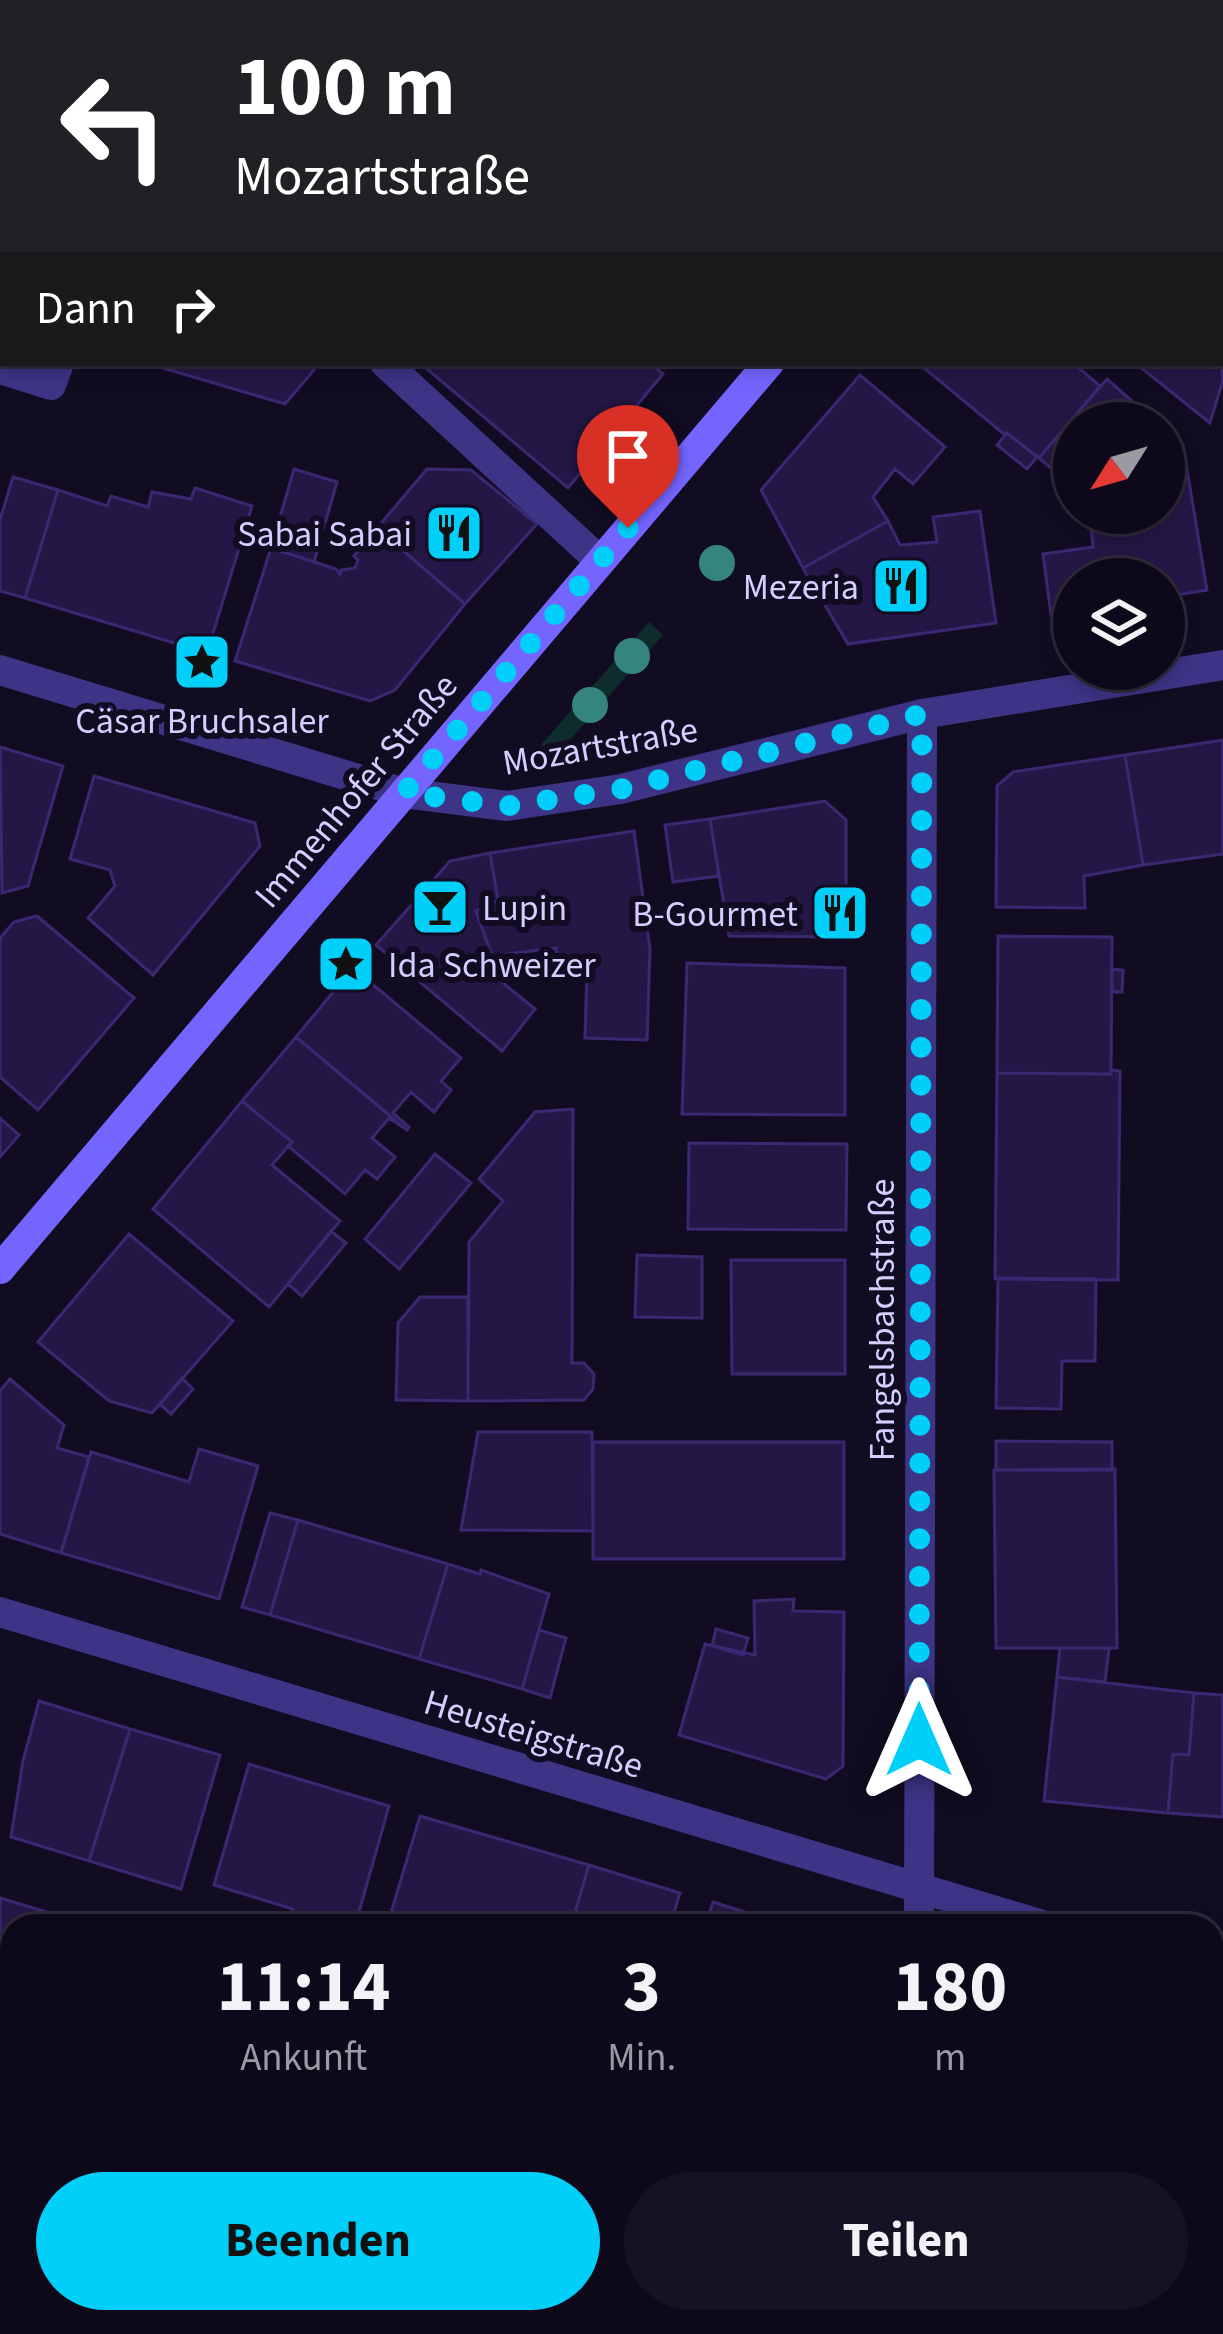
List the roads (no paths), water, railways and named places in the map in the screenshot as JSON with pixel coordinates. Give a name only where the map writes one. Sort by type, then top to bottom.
[{"type":"main road","name":"Immenhofer Straße","points":[[0,1269],[766,366]]},
{"type":"street","points":[[0,369],[51,385],[58,366]]},
{"type":"street","points":[[388,366],[600,561]]},
{"type":"street","name":"Mozartstraße","points":[[0,670],[404,793],[507,806],[621,789],[922,714],[1223,665]]},
{"type":"street","name":"Fangelsbachstraße","points":[[919,1914],[922,714]]},
{"type":"street","name":"Heusteigstraße","points":[[0,1612],[1004,1914]]},
{"type":"place","name":"Sabai Sabai","points":[[454,533]]},
{"type":"place","name":"Mezeria","points":[[901,586]]},
{"type":"place","name":"Cäsar Bruchsaler","points":[[202,662]]},
{"type":"place","name":"Lupin","points":[[440,907]]},
{"type":"place","name":"B-Gourmet","points":[[840,913]]},
{"type":"place","name":"Ida Schweizer","points":[[346,964]]}]
